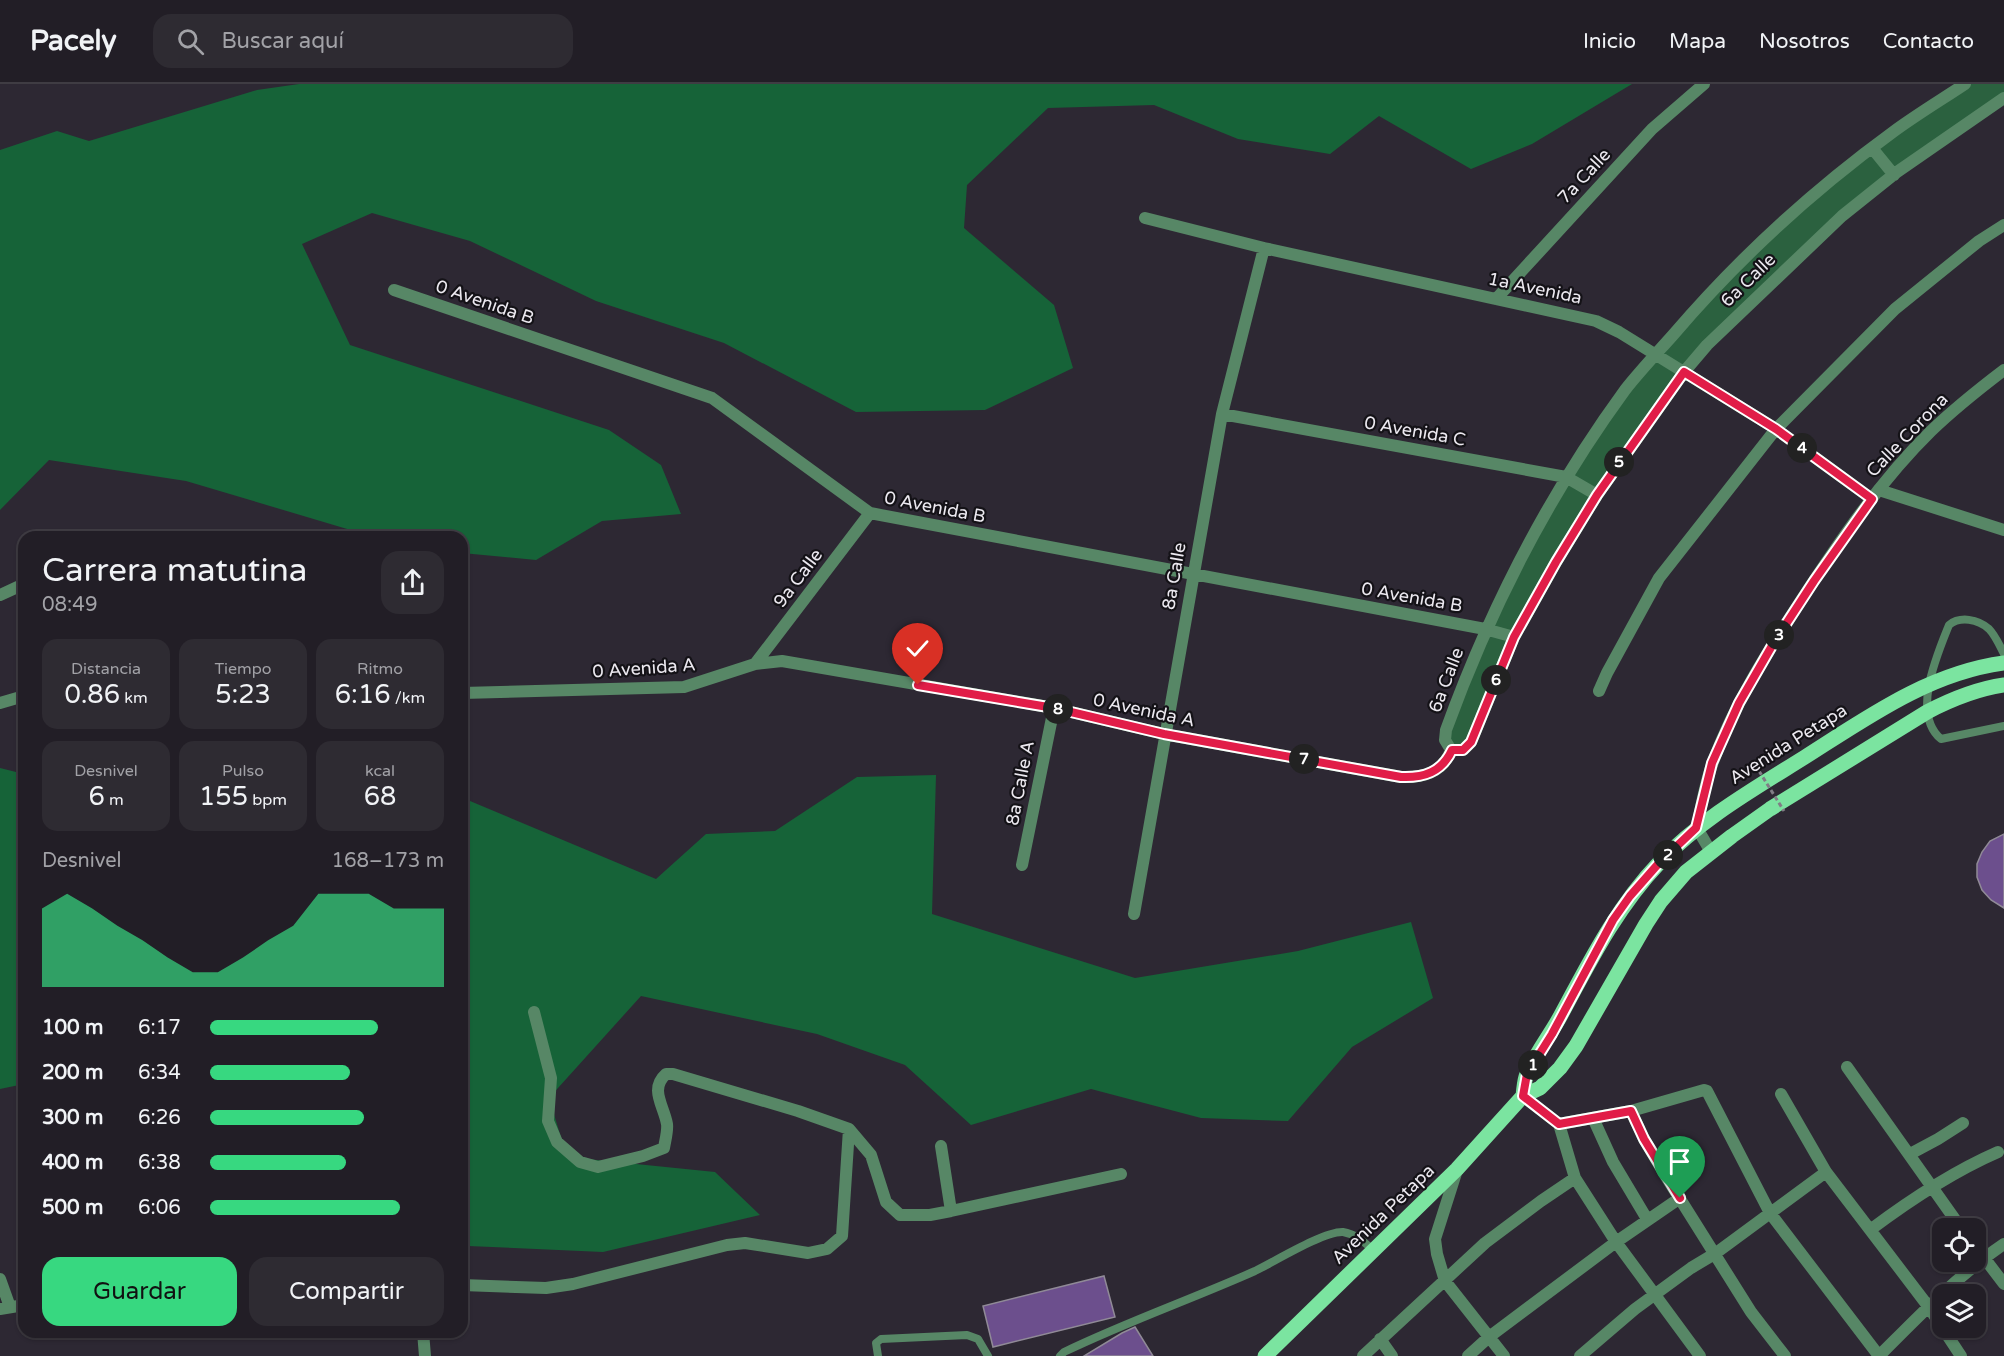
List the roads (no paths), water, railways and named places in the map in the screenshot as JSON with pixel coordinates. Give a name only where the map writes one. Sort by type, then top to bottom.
[{"type":"main road","name":"Avenida Petapa","points":[[1523,1096],[1527,1074],[1552,1034],[1613,920],[1630,896],[1659,863],[1696,828],[1832,740],[1928,684],[1967,670],[2004,663]]},
{"type":"main road","name":"Avenida Petapa","points":[[1265,1356],[1457,1169],[1523,1096],[1540,1088],[1560,1068],[1576,1046],[1610,984],[1661,901],[1686,872],[1779,803],[1927,712],[1954,698],[2004,685]]},
{"type":"street","name":"7a Calle","points":[[1496,299],[1652,129],[1704,84]]},
{"type":"street","name":"6a Calle","points":[[1965,84],[1894,131],[1797,209],[1748,254],[1698,305],[1626,389],[1566,477],[1530,539],[1485,629],[1446,730],[1445,740],[1452,750],[1463,750],[1471,742],[1514,637],[1597,495],[1684,372],[1707,345],[1842,216],[1894,175],[2004,98]]},
{"type":"street","points":[[1872,148],[1894,175]]},
{"type":"street","name":"1a Avenida","points":[[1145,218],[1264,248],[1596,321],[1619,332],[1776,429],[1876,495],[2004,530]]},
{"type":"street","points":[[1599,691],[1659,578],[1776,429],[1895,309],[1979,241],[2004,225]]},
{"type":"street","name":"8a Calle","points":[[1134,914],[1222,414],[1264,248]]},
{"type":"street","name":"0 Avenida B","points":[[394,290],[712,398],[870,513],[1485,629],[1514,637]]},
{"type":"street","name":"Calle Corona","points":[[1696,828],[1712,763],[1739,703],[1773,644],[1814,581],[1876,495],[1930,432],[1979,388],[2004,370]]},
{"type":"street","name":"0 Avenida C","points":[[1222,414],[1566,477],[1597,495]]},
{"type":"street","name":"9a Calle","points":[[755,664],[870,513]]},
{"type":"street","points":[[0,595],[18,587]]},
{"type":"street","name":"0 Avenida A","points":[[468,693],[684,687],[755,664],[782,662],[1054,708],[1164,734],[1414,778],[1424,776],[1440,767],[1452,750]]},
{"type":"street","points":[[0,703],[18,698]]},
{"type":"street","name":"8a Calle A","points":[[1022,865],[1054,708]]},
{"type":"street","points":[[1696,828],[1711,852]]},
{"type":"street","points":[[534,1012],[551,1078],[548,1121],[556,1142],[580,1162],[598,1167],[643,1156],[664,1148],[667,1125],[659,1105],[657,1089],[660,1079],[666,1074],[673,1074],[798,1111],[849,1129],[871,1155],[886,1202],[900,1215],[930,1215],[1121,1174]]},
{"type":"street","points":[[1847,1067],[1954,1218]]},
{"type":"street","points":[[1559,1124],[1631,1111],[1707,1091],[1770,1213],[1879,1356],[1928,1306],[1967,1272]]},
{"type":"street","points":[[1781,1094],[1826,1173],[1928,1306],[1961,1356]]},
{"type":"street","points":[[1523,1096],[1559,1124],[1575,1178],[1616,1242],[1696,1355]]},
{"type":"street","points":[[1631,1111],[1644,1139],[1751,1312],[1785,1356]]},
{"type":"street","points":[[1593,1118],[1613,1162],[1647,1219]]},
{"type":"street","points":[[1910,1154],[1963,1123]]},
{"type":"street","points":[[468,1285],[546,1288],[573,1284],[727,1245],[745,1243],[808,1252],[827,1249],[842,1236],[849,1129]]},
{"type":"street","points":[[941,1146],[951,1211]]},
{"type":"street","points":[[1870,1230],[1909,1201],[1971,1164],[1998,1152]]},
{"type":"street","points":[[1457,1169],[1435,1239],[1445,1281],[1504,1356]]},
{"type":"street","points":[[1580,1356],[1635,1309],[1826,1173]]},
{"type":"street","points":[[1363,1356],[1485,1243],[1575,1178]]},
{"type":"street","points":[[1468,1356],[1489,1337],[1616,1242],[1680,1198]]},
{"type":"street","points":[[1986,1256],[2004,1244]]},
{"type":"street","points":[[1986,1260],[2004,1284]]},
{"type":"street","points":[[0,1279],[5,1308]]},
{"type":"street","points":[[424,1338],[425,1356]]},
{"type":"street","points":[[1380,1340],[1392,1356]]},
{"type":"lane","points":[[2004,654],[1990,630],[1974,622],[1955,620],[1949,625],[1928,684],[1927,712],[1935,734],[1941,739],[2004,726]]},
{"type":"lane","points":[[1060,1356],[1116,1327],[1254,1271],[1327,1235],[1341,1232],[1357,1236],[1374,1251]]},
{"type":"lane","points":[[878,1356],[876,1343],[881,1339],[967,1335],[978,1339],[988,1356]]}]
